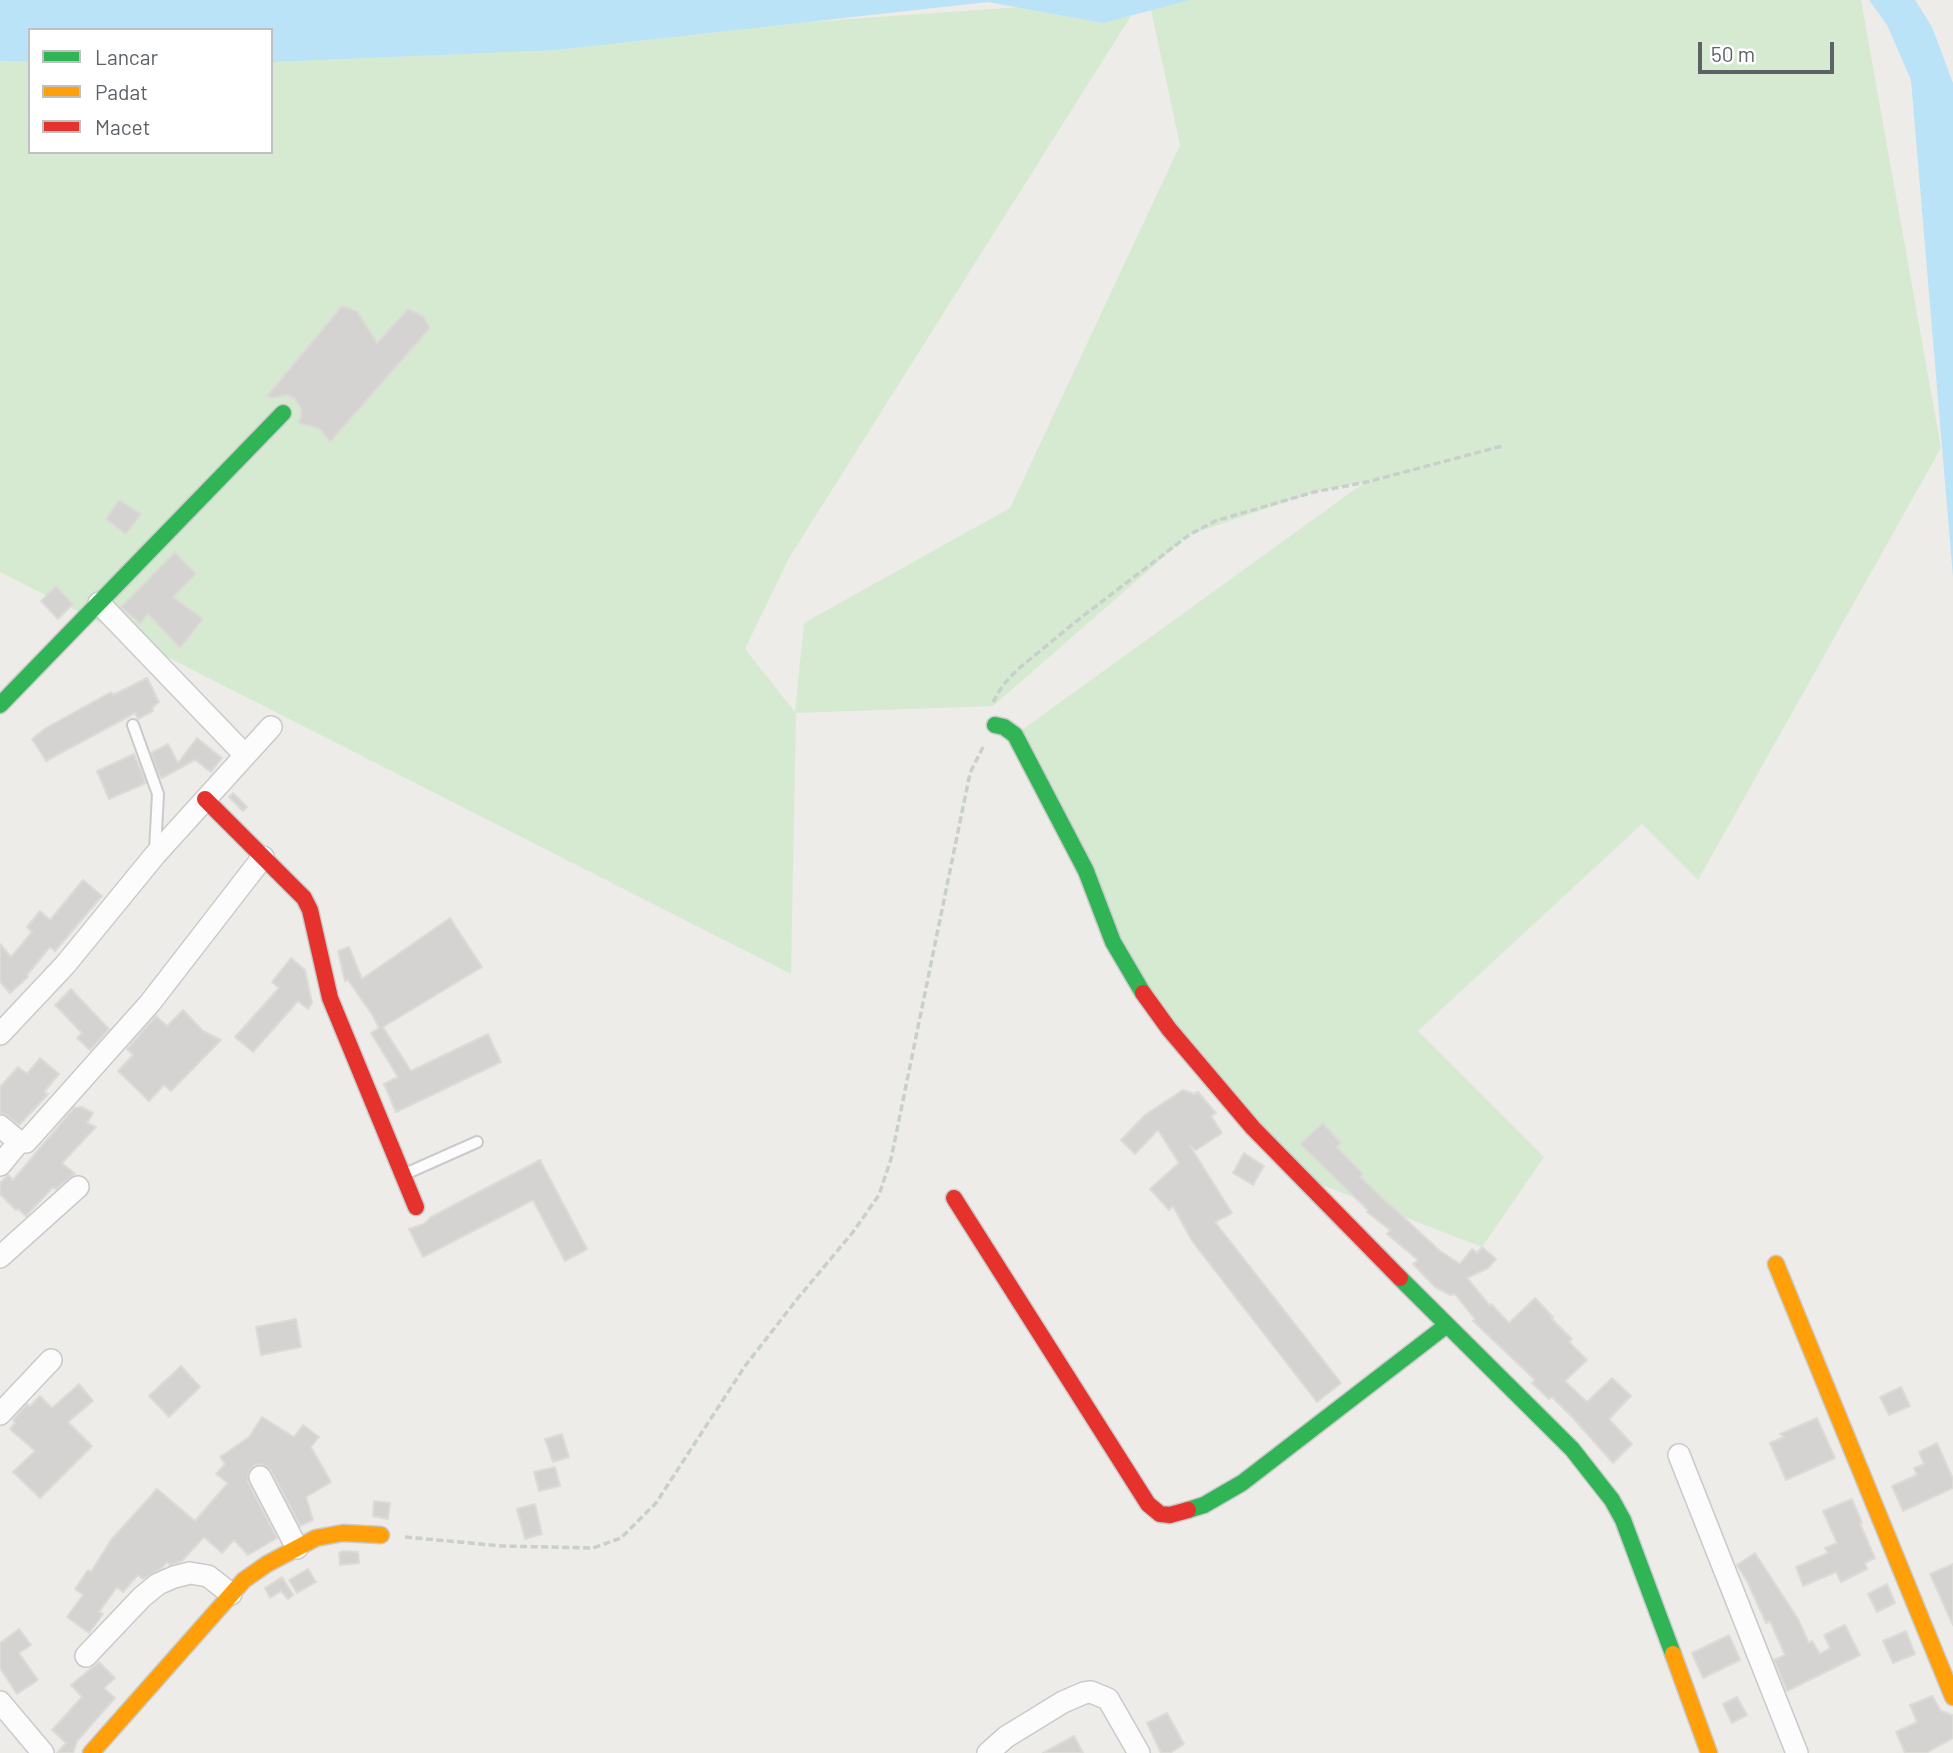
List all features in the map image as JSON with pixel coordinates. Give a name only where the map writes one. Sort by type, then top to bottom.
[{"type":"street","points":[[0,705],[283,412]]},
{"type":"street","points":[[99,603],[245,755]]},
{"type":"street","points":[[995,725],[1004,727],[1015,735],[1086,871],[1113,942],[1147,1001],[1254,1128],[1572,1449],[1612,1500],[1623,1520],[1709,1753]]},
{"type":"street","points":[[1,1030],[65,964],[155,855],[271,727]]},
{"type":"street","points":[[205,799],[304,898],[310,909],[330,998],[416,1207]]},
{"type":"street","points":[[0,1126],[19,1142],[26,1142],[150,1003],[263,857]]},
{"type":"street","points":[[0,1165],[19,1142]]},
{"type":"street","points":[[0,1257],[78,1187]]},
{"type":"street","points":[[954,1198],[1148,1504],[1160,1514],[1170,1515],[1204,1505],[1242,1482],[1447,1325]]},
{"type":"street","points":[[1776,1264],[1953,1697]]},
{"type":"street","points":[[0,1415],[51,1360]]},
{"type":"street","points":[[1679,1455],[1797,1753]]},
{"type":"street","points":[[260,1477],[297,1548]]},
{"type":"street","points":[[91,1753],[244,1580],[267,1564],[316,1538],[343,1533],[381,1535]]},
{"type":"street","points":[[86,1656],[142,1597],[158,1584],[174,1577],[190,1573],[208,1576],[231,1594]]},
{"type":"street","points":[[988,1753],[1006,1737],[1063,1702],[1091,1692],[1108,1699],[1139,1753]]},
{"type":"street","points":[[0,1702],[43,1753]]},
{"type":"lane","points":[[133,724],[158,794],[155,855]]},
{"type":"lane","points":[[403,1176],[477,1142]]},
{"type":"path","points":[[381,1535],[502,1546],[593,1548],[621,1538],[636,1526],[656,1503],[745,1366],[853,1232],[879,1195],[893,1149],[970,774],[995,725],[993,700],[1017,670],[1189,535],[1214,521],[1314,492],[1367,482],[1502,446]]},
{"type":"green space","points":[[1141,0],[789,558],[745,649],[795,712],[804,623],[1010,508],[1180,145],[1151,10],[1182,0],[1861,0],[1941,448],[1698,880],[1642,824],[1418,1031],[1544,1157],[1482,1247],[1301,1177],[1131,975],[1015,735],[1365,482],[1314,492],[1189,535],[993,706],[796,713],[791,974],[0,572],[0,61],[28,62],[28,154],[273,154],[273,60]]},
{"type":"water","points":[[0,0],[1190,0],[1103,23],[988,2],[556,50],[273,62],[273,28],[28,28],[28,62],[0,61]]},
{"type":"water","points":[[1869,0],[1915,0],[1932,27],[1953,83],[1953,577],[1911,80],[1887,25]]},
{"type":"building","points":[[342,306],[357,311],[377,343],[408,309],[423,316],[430,328],[330,442],[319,428],[298,423],[301,409],[295,399],[287,395],[273,398],[267,396]]},
{"type":"building","points":[[119,500],[141,514],[126,534],[106,519]]},
{"type":"building","points":[[175,552],[196,574],[173,597],[203,619],[180,648],[148,614],[140,624],[121,607]]},
{"type":"building","points":[[56,586],[73,604],[58,619],[41,601]]},
{"type":"building","points":[[147,678],[159,702],[152,708],[153,711],[138,719],[135,713],[46,761],[32,739],[46,728],[111,692],[113,695]]},
{"type":"building","points":[[197,738],[222,758],[211,772],[195,760],[160,777],[151,753],[168,744],[178,763]]},
{"type":"building","points":[[134,754],[146,783],[109,799],[97,771]]},
{"type":"building","points":[[233,793],[247,807],[243,811],[229,797]]},
{"type":"building","points":[[83,880],[102,896],[55,951],[50,947],[28,977],[10,993],[0,982],[0,944],[11,957],[32,932],[27,927],[40,911],[50,920]]},
{"type":"building","points":[[450,918],[482,967],[383,1027],[411,1071],[488,1034],[501,1062],[396,1112],[384,1084],[398,1077],[371,1033],[379,1028],[373,1016],[348,980],[345,981],[338,951],[349,947],[362,979]]},
{"type":"building","points":[[291,958],[305,970],[312,1003],[308,1009],[298,1001],[253,1052],[235,1037],[279,988],[272,982]]},
{"type":"building","points":[[71,989],[109,1029],[90,1050],[77,1038],[82,1033],[55,1005]]},
{"type":"building","points":[[183,1010],[203,1031],[221,1040],[171,1091],[164,1085],[149,1101],[118,1071],[133,1055],[127,1049],[156,1016],[167,1026]]},
{"type":"building","points":[[40,1058],[59,1074],[44,1092],[48,1094],[19,1125],[0,1113],[0,1087],[18,1067],[27,1074]]},
{"type":"building","points":[[1183,1090],[1194,1094],[1198,1092],[1216,1113],[1211,1116],[1222,1133],[1196,1150],[1190,1146],[1232,1213],[1215,1222],[1341,1383],[1317,1402],[1192,1241],[1173,1206],[1169,1210],[1150,1189],[1179,1163],[1158,1130],[1135,1154],[1121,1140],[1145,1115]]},
{"type":"building","points":[[82,1107],[93,1113],[87,1123],[96,1127],[62,1163],[75,1174],[56,1189],[53,1187],[26,1216],[0,1194],[0,1183],[8,1175],[13,1180],[74,1108]]},
{"type":"building","points":[[1323,1123],[1341,1143],[1337,1147],[1363,1174],[1360,1177],[1440,1251],[1460,1264],[1472,1249],[1477,1253],[1482,1247],[1496,1259],[1488,1268],[1467,1278],[1490,1306],[1491,1304],[1509,1323],[1535,1298],[1553,1317],[1551,1318],[1572,1339],[1569,1342],[1587,1360],[1565,1381],[1587,1402],[1612,1378],[1631,1396],[1609,1419],[1632,1444],[1613,1463],[1572,1417],[1552,1397],[1549,1399],[1532,1383],[1535,1380],[1473,1321],[1475,1319],[1455,1294],[1450,1295],[1435,1287],[1413,1264],[1418,1260],[1387,1234],[1390,1230],[1367,1212],[1368,1210],[1300,1144]]},
{"type":"building","points":[[1244,1153],[1264,1166],[1253,1185],[1233,1173]]},
{"type":"building","points":[[540,1160],[587,1249],[565,1261],[533,1200],[423,1257],[409,1229],[424,1224],[431,1217]]},
{"type":"building","points":[[296,1319],[301,1347],[261,1355],[256,1327]]},
{"type":"building","points":[[181,1366],[200,1387],[169,1417],[149,1396]]},
{"type":"building","points":[[79,1384],[93,1401],[68,1422],[92,1446],[40,1498],[13,1472],[35,1451],[10,1429],[15,1423],[13,1420],[27,1404],[30,1406],[40,1396],[52,1408]]},
{"type":"building","points":[[1901,1387],[1910,1406],[1889,1415],[1880,1397]]},
{"type":"building","points":[[262,1417],[294,1437],[303,1425],[319,1437],[311,1447],[331,1482],[306,1497],[313,1520],[300,1526],[271,1470],[261,1464],[255,1465],[249,1471],[248,1482],[277,1538],[248,1555],[234,1540],[222,1553],[204,1537],[182,1561],[170,1565],[167,1562],[143,1579],[138,1575],[123,1592],[117,1587],[99,1612],[103,1614],[89,1633],[67,1617],[83,1595],[75,1589],[88,1570],[91,1572],[111,1540],[157,1489],[195,1521],[228,1483],[216,1474],[225,1464],[220,1457],[249,1437]]},
{"type":"building","points":[[1817,1418],[1835,1458],[1786,1480],[1770,1443],[1784,1437],[1780,1434]]},
{"type":"building","points":[[562,1434],[569,1457],[553,1462],[545,1439]]},
{"type":"building","points":[[1937,1443],[1953,1479],[1953,1488],[1903,1511],[1892,1486],[1917,1475],[1914,1468],[1924,1464],[1919,1452]]},
{"type":"building","points":[[555,1467],[560,1486],[539,1491],[534,1472]]},
{"type":"building","points":[[1852,1499],[1875,1558],[1865,1563],[1867,1569],[1841,1582],[1836,1572],[1803,1586],[1796,1567],[1828,1553],[1825,1548],[1837,1543],[1823,1511]]},
{"type":"building","points":[[374,1501],[390,1503],[388,1519],[373,1516]]},
{"type":"building","points":[[535,1504],[542,1534],[525,1539],[517,1509]]},
{"type":"building","points":[[358,1552],[359,1563],[340,1565],[339,1553]]},
{"type":"building","points":[[1755,1553],[1798,1619],[1809,1643],[1812,1641],[1820,1654],[1830,1648],[1824,1635],[1845,1625],[1860,1655],[1787,1691],[1774,1660],[1785,1655],[1770,1621],[1766,1623],[1737,1565]]},
{"type":"building","points":[[1953,1564],[1953,1625],[1930,1574]]},
{"type":"building","points":[[308,1569],[316,1582],[297,1593],[289,1580]]},
{"type":"building","points":[[282,1577],[293,1595],[288,1599],[281,1591],[270,1598],[265,1588]]},
{"type":"building","points":[[1887,1584],[1895,1603],[1877,1612],[1868,1594]]},
{"type":"building","points":[[19,1629],[31,1645],[19,1653],[38,1680],[17,1694],[0,1668],[0,1643]]},
{"type":"building","points":[[1906,1631],[1915,1654],[1893,1663],[1883,1641]]},
{"type":"building","points":[[1729,1635],[1740,1660],[1703,1678],[1692,1653]]},
{"type":"building","points":[[99,1662],[115,1678],[104,1688],[115,1698],[77,1741],[73,1753],[57,1753],[66,1743],[52,1730],[82,1697],[71,1685]]},
{"type":"building","points":[[1932,1696],[1941,1711],[1953,1715],[1953,1738],[1926,1753],[1905,1753],[1896,1732],[1917,1722],[1910,1705]]},
{"type":"building","points":[[1737,1697],[1747,1715],[1732,1723],[1723,1704]]},
{"type":"building","points":[[1167,1713],[1184,1744],[1170,1753],[1161,1753],[1147,1723]]},
{"type":"building","points":[[1074,1736],[1083,1753],[1043,1753]]},
{"type":"traffic: fast","points":[[0,705],[283,413]]},
{"type":"traffic: fast","points":[[995,725],[1004,727],[1015,735],[1086,871],[1113,942],[1143,993]]},
{"type":"traffic: fast","points":[[1400,1278],[1572,1449],[1612,1500],[1623,1520],[1673,1654]]},
{"type":"traffic: fast","points":[[1188,1510],[1204,1505],[1242,1483],[1447,1325]]},
{"type":"traffic: slow","points":[[1776,1264],[1953,1697]]},
{"type":"traffic: slow","points":[[91,1753],[244,1580],[267,1564],[316,1538],[343,1533],[381,1535]]},
{"type":"traffic: slow","points":[[1673,1654],[1709,1753]]},
{"type":"traffic: jam","points":[[205,799],[304,898],[310,910],[330,998],[416,1207]]},
{"type":"traffic: jam","points":[[1143,993],[1169,1029],[1253,1128],[1400,1278]]},
{"type":"traffic: jam","points":[[954,1198],[1148,1504],[1160,1514],[1170,1515],[1188,1510]]}]
